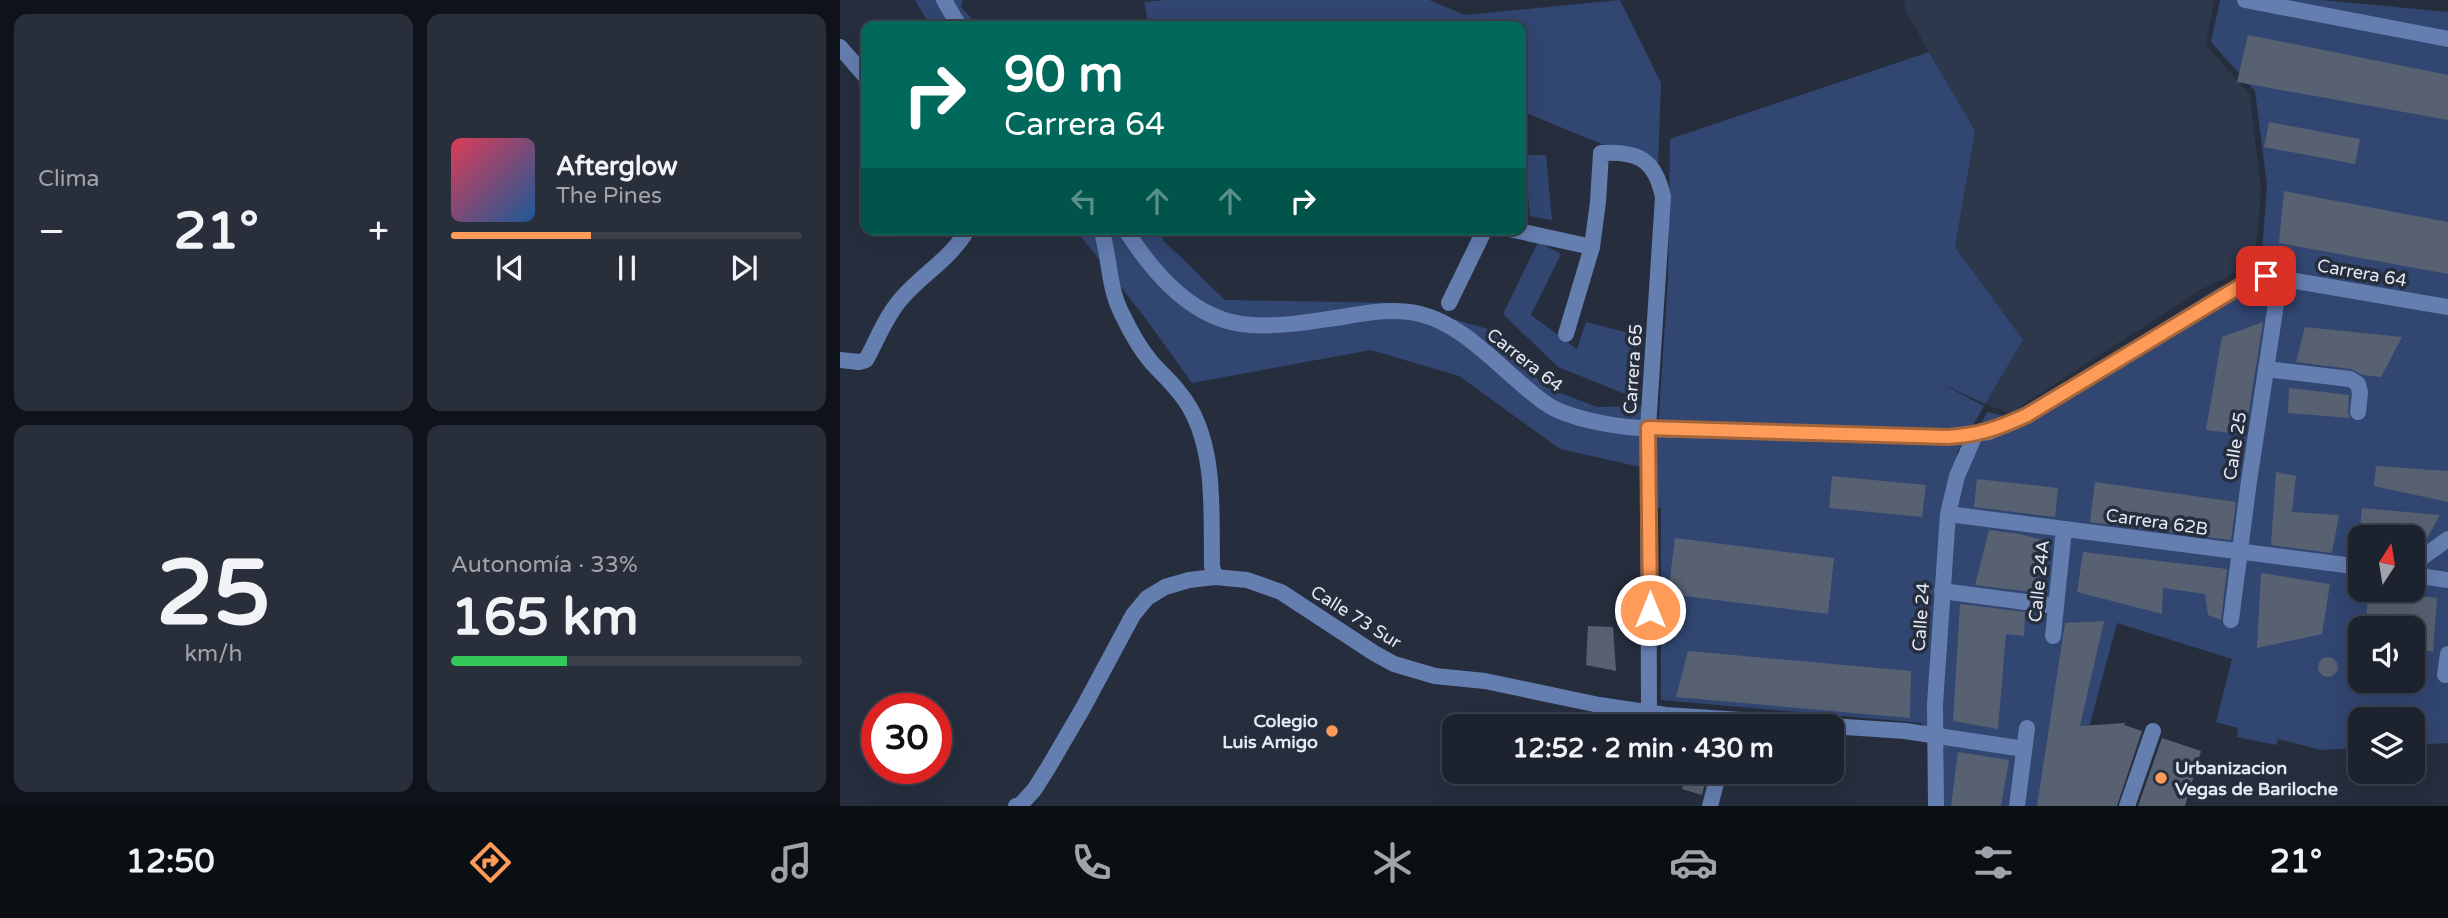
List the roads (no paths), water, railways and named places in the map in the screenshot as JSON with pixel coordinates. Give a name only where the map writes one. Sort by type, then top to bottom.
[{"type":"street","points":[[944,0],[956,21]]},
{"type":"street","points":[[2245,0],[2448,39]]},
{"type":"street","points":[[840,47],[861,71]]},
{"type":"street","name":"Carrera 65","points":[[1592,247],[1601,153],[1622,152],[1642,160],[1659,177],[1663,197],[1648,428],[1648,712]]},
{"type":"street","points":[[1526,233],[1592,247],[1566,334]]},
{"type":"street","points":[[840,360],[866,360],[893,308],[946,259],[964,235]]},
{"type":"street","points":[[1102,235],[1111,285],[1121,311],[1150,361],[1171,382],[1190,408],[1205,445],[1210,490],[1212,566],[1215,577]]},
{"type":"street","name":"Carrera 64","points":[[1129,235],[1146,262],[1170,286],[1199,308],[1224,320],[1248,325],[1273,325],[1384,311],[1419,313],[1451,326],[1535,396],[1559,411],[1589,421],[1648,428],[1948,437],[1975,435],[2027,415],[2247,282],[2266,276],[2448,307]]},
{"type":"street","points":[[1449,303],[1482,235]]},
{"type":"street","name":"Calle 25","points":[[2231,620],[2280,278]]},
{"type":"street","points":[[2266,369],[2350,379],[2358,384],[2358,412]]},
{"type":"street","name":"Calle 24","points":[[1936,806],[1935,704],[1948,514],[1957,476],[1975,435]]},
{"type":"street","name":"Carrera 62B","points":[[1948,514],[2348,566]]},
{"type":"street","name":"Calle 24A","points":[[2053,636],[2064,529]]},
{"type":"street","points":[[2426,555],[2448,539]]},
{"type":"street","name":"Calle 73 Sur","points":[[1016,806],[1034,790],[1048,768],[1133,615],[1147,598],[1165,587],[1189,580],[1215,577],[1247,580],[1281,592],[1374,653],[1415,671],[1435,676],[1485,681],[1599,705],[1663,714]]},
{"type":"street","points":[[2426,577],[2448,580]]},
{"type":"street","points":[[1942,591],[2056,606]]},
{"type":"street","points":[[2445,675],[2448,654]]},
{"type":"street","points":[[2017,806],[2027,727]]},
{"type":"street","name":"Calle 73 Sur","points":[[1844,729],[1936,734],[2024,749]]},
{"type":"street","points":[[2127,806],[2152,732]]},
{"type":"street","points":[[1710,806],[1716,784]]},
{"type":"place","name":"Colegio Luis Amigo","points":[[1332,731]]},
{"type":"place","name":"Urbanizacion Vegas de Bariloche","points":[[2161,778]]}]
